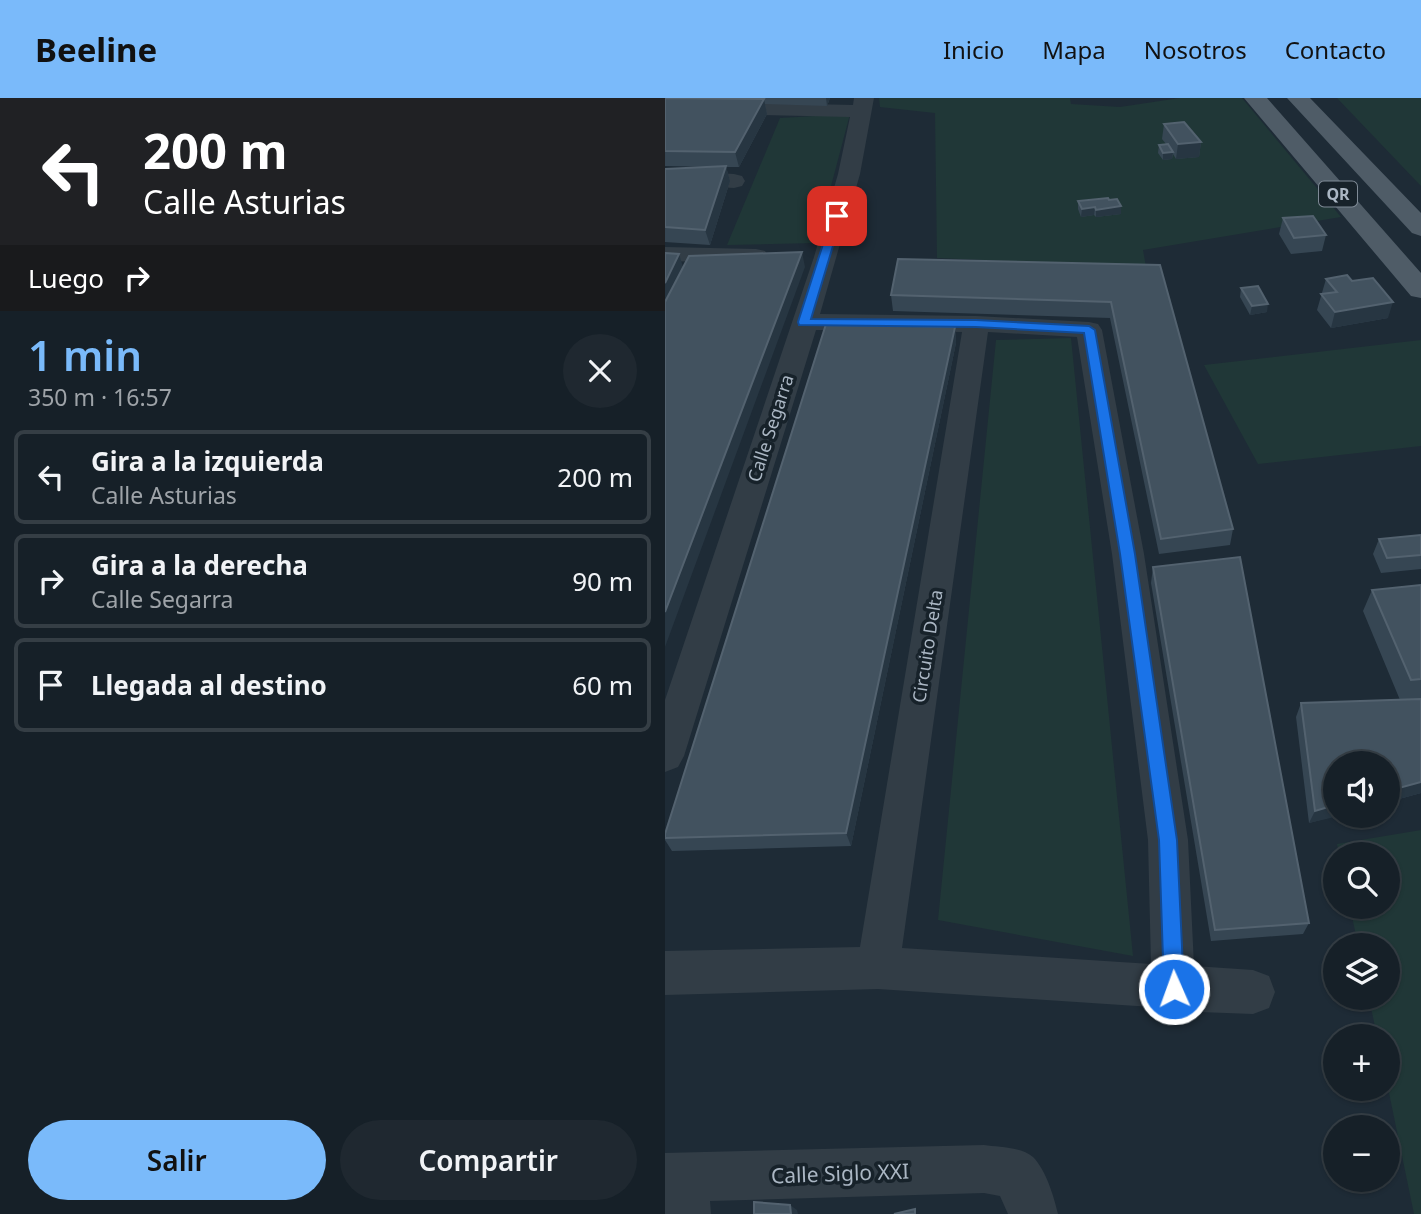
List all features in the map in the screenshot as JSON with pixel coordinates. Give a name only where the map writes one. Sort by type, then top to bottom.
[{"type":"main road","name":"QR","points":[[1255,98],[1421,290]]},
{"type":"main road","name":"QR","points":[[1299,98],[1421,228]]},
{"type":"street","points":[[665,107],[863,104]]},
{"type":"street","name":"Calle Segarra","points":[[665,755],[804,322],[803,257],[849,174],[863,104]]},
{"type":"street","points":[[665,177],[734,181]]},
{"type":"street","points":[[665,254],[803,257]]},
{"type":"street","points":[[804,322],[976,324],[1089,330],[1128,554],[1168,840],[1174,989]]},
{"type":"street","name":"Circuito Delta","points":[[878,968],[976,324]]},
{"type":"street","points":[[665,973],[878,968],[1253,992]]},
{"type":"street","name":"Calle Siglo XXI","points":[[679,1190],[983,1169],[1024,1194]]},
{"type":"green space","points":[[879,98],[1070,98],[1071,104],[1120,107],[1180,98],[1242,98],[1341,217],[1143,250],[1146,267],[937,258],[935,113],[880,107]]},
{"type":"green space","points":[[1337,98],[1421,98],[1421,186]]},
{"type":"green space","points":[[850,114],[816,243],[727,245],[780,118]]},
{"type":"green space","points":[[1071,338],[1133,956],[938,920],[996,340]]},
{"type":"green space","points":[[1421,340],[1421,446],[1258,464],[1204,365]]},
{"type":"green space","points":[[1421,830],[1421,1214],[1414,1214],[1400,1146],[1400,1115],[1394,1115],[1391,1101],[1400,1101],[1400,1024],[1374,1024],[1372,1010],[1400,1010],[1400,933],[1355,933],[1353,919],[1400,919],[1400,842],[1349,842]]},
{"type":"building","points":[[665,98],[764,99],[735,152],[665,151]]},
{"type":"building","points":[[1184,122],[1201,142],[1178,144],[1164,124]]},
{"type":"building","points":[[1168,144],[1173,152],[1163,153],[1159,145]]},
{"type":"building","points":[[726,166],[705,230],[665,227],[665,169]]},
{"type":"building","points":[[1117,199],[1121,206],[1082,209],[1078,201]]},
{"type":"building","points":[[1313,216],[1326,235],[1294,238],[1283,218]]},
{"type":"building","points":[[802,252],[665,612],[665,302],[689,256]]},
{"type":"building","points":[[665,253],[679,254],[665,283]]},
{"type":"building","points":[[898,259],[1160,265],[1233,529],[1161,539],[1111,302],[891,295]]},
{"type":"building","points":[[1347,275],[1352,281],[1373,278],[1393,302],[1335,312],[1321,294],[1337,292],[1326,279]]},
{"type":"building","points":[[1258,286],[1268,304],[1252,306],[1241,288]]},
{"type":"building","points":[[826,324],[955,327],[846,833],[665,838],[665,834]]},
{"type":"building","points":[[1421,535],[1421,555],[1387,558],[1379,539]]},
{"type":"building","points":[[1240,557],[1309,923],[1215,930],[1153,567]]},
{"type":"building","points":[[1421,585],[1421,679],[1411,680],[1372,590]]},
{"type":"building","points":[[1421,699],[1421,782],[1400,788],[1400,751],[1323,751],[1323,809],[1315,811],[1301,703]]},
{"type":"building","points":[[754,1202],[790,1205],[791,1214],[754,1214]]},
{"type":"building","points":[[915,1209],[915,1214],[894,1214]]},
{"type":"route","points":[[837,216],[804,322],[976,324],[1089,330],[1128,554],[1168,840],[1174,989]]}]
